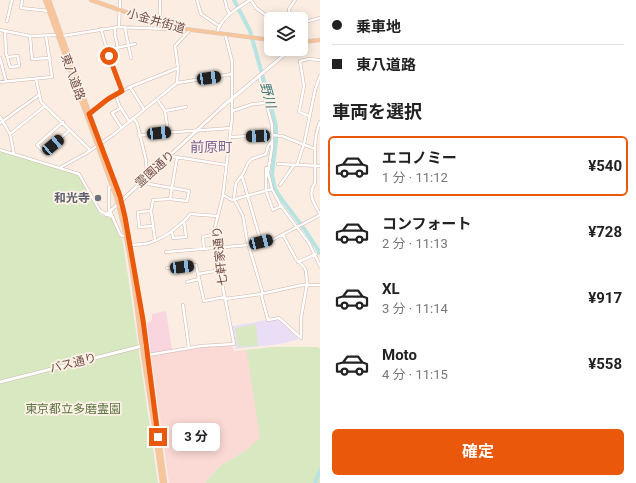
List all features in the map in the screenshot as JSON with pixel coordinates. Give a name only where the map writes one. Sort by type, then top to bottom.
[{"type":"main road","name":"東八道路","points":[[45,0],[89,114],[98,145],[121,200],[130,245],[144,346],[146,373],[164,483]]},
{"type":"main road","name":"東八道路","points":[[49,0],[118,204],[125,235],[144,346],[147,354],[164,483]]},
{"type":"main road","name":"小金井街道","points":[[91,0],[98,1],[169,27],[264,38]]},
{"type":"main road","points":[[308,41],[320,40]]},
{"type":"main road","points":[[146,373],[145,355],[147,354]]},
{"type":"street","points":[[7,21],[12,0]]},
{"type":"street","points":[[22,0],[20,8],[49,11]]},
{"type":"street","points":[[119,27],[120,0]]},
{"type":"street","points":[[160,0],[160,24]]},
{"type":"street","points":[[197,0],[201,14],[219,27]]},
{"type":"street","points":[[225,0],[230,14]]},
{"type":"street","points":[[217,33],[219,27],[230,14],[250,0],[264,14]]},
{"type":"street","points":[[289,12],[289,9],[296,0]]},
{"type":"street","points":[[308,21],[320,18]]},
{"type":"street","points":[[115,27],[118,48]]},
{"type":"street","points":[[0,30],[30,36],[60,36],[115,27],[163,29],[169,27]]},
{"type":"street","points":[[125,27],[131,58]]},
{"type":"street","name":"七軒家通り","points":[[147,354],[210,345],[234,344],[220,270],[215,227],[223,196],[232,111],[231,55],[224,33],[219,27]]},
{"type":"street","points":[[101,29],[122,91]]},
{"type":"street","points":[[177,83],[178,68],[175,46],[190,30]]},
{"type":"street","points":[[5,32],[7,57],[10,67],[19,66],[18,56],[7,57]]},
{"type":"street","points":[[30,36],[32,59],[50,58]]},
{"type":"street","points":[[0,82],[52,77],[46,36]]},
{"type":"street","points":[[107,50],[135,44]]},
{"type":"street","name":"霊園通り","points":[[106,215],[198,130],[283,56]]},
{"type":"street","points":[[0,58],[6,81]]},
{"type":"street","points":[[309,116],[298,112],[304,86],[300,61],[309,59],[320,60]]},
{"type":"street","points":[[89,114],[108,99],[122,91],[178,68]]},
{"type":"street","points":[[60,168],[98,145],[177,83],[232,74]]},
{"type":"street","points":[[259,76],[270,119],[272,135],[268,173],[272,189],[281,206],[316,254],[320,266]]},
{"type":"street","points":[[280,185],[296,165],[304,144],[315,90],[320,76]]},
{"type":"street","points":[[36,78],[41,102],[90,150]]},
{"type":"street","points":[[130,87],[144,109]]},
{"type":"street","points":[[1,122],[39,95]]},
{"type":"street","points":[[116,95],[121,108],[129,121]]},
{"type":"street","points":[[157,99],[165,112],[168,132]]},
{"type":"street","points":[[232,111],[253,104],[266,103]]},
{"type":"street","points":[[10,134],[45,106]]},
{"type":"street","points":[[165,112],[186,107]]},
{"type":"street","points":[[121,108],[112,114],[121,127]]},
{"type":"street","points":[[0,117],[1,122],[10,134],[14,154]]},
{"type":"street","points":[[133,118],[137,123],[146,164],[147,176]]},
{"type":"street","points":[[63,122],[37,145],[44,152],[70,130]]},
{"type":"street","points":[[166,252],[249,245],[274,239],[320,214],[311,196],[311,190],[315,183],[315,149],[320,122]]},
{"type":"street","points":[[139,136],[168,132],[231,128]]},
{"type":"street","points":[[230,137],[282,136],[315,149]]},
{"type":"street","points":[[272,140],[268,146],[266,154],[249,162],[242,176],[236,183],[234,198],[243,216],[245,232],[268,320],[279,318],[301,338],[301,318],[307,284],[306,271],[298,262],[283,235]]},
{"type":"street","points":[[0,150],[79,174],[100,211],[113,217]]},
{"type":"street","points":[[170,156],[227,166]]},
{"type":"street","points":[[170,199],[177,158]]},
{"type":"street","points":[[278,164],[320,166]]},
{"type":"street","points":[[269,168],[266,168],[266,191],[273,210],[281,206]]},
{"type":"street","points":[[242,176],[261,242]]},
{"type":"street","points":[[149,184],[189,191],[187,200],[153,200],[151,211],[155,240]]},
{"type":"street","points":[[112,185],[108,188],[110,211],[120,234],[122,236],[125,235]]},
{"type":"street","points":[[223,196],[232,200],[234,198],[248,196],[272,189]]},
{"type":"street","points":[[100,211],[110,211]]},
{"type":"street","points":[[151,211],[138,212],[139,227],[153,226]]},
{"type":"street","points":[[130,245],[145,244],[168,234],[188,218],[190,214],[217,216]]},
{"type":"street","points":[[172,231],[173,238],[186,237],[184,220]]},
{"type":"street","points":[[204,249],[203,237],[216,234]]},
{"type":"street","points":[[298,262],[316,254]]},
{"type":"street","points":[[166,268],[196,265],[204,301],[262,294],[307,284],[320,285]]},
{"type":"street","points":[[198,274],[220,270]]},
{"type":"street","points":[[186,282],[199,280]]},
{"type":"street","points":[[183,306],[189,348]]},
{"type":"street","name":"バス通り","points":[[0,382],[144,346]]},
{"type":"shaded area","points":[[166,311],[172,350],[151,353],[147,323],[151,322],[152,314]]},
{"type":"shaded area","points":[[279,318],[299,339],[280,344],[236,349],[232,326]]},
{"type":"shaded area","points":[[232,345],[234,351],[245,350],[251,357],[261,434],[259,440],[246,452],[219,467],[205,483],[169,483],[151,356],[201,347]]},
{"type":"green space","name":"東京都立多磨霊園","points":[[0,151],[78,175],[100,214],[112,218],[123,242],[158,483],[0,483]]},
{"type":"green space","points":[[256,324],[258,346],[238,347],[235,328]]},
{"type":"green space","points":[[272,347],[318,347],[320,349],[320,483],[205,483],[220,466],[245,451],[260,438],[247,353],[245,350]]},
{"type":"waterway","name":"野川","points":[[234,0],[250,31],[276,126],[276,141],[272,174],[275,189],[320,253]]},
{"type":"waterway","name":"野川","points":[[315,483],[320,470]]},
{"type":"place","name":"和光寺","points":[[98,198]]},
{"type":"district","name":"前原町","points":[[211,147]]},
{"type":"route","points":[[109,56],[122,91],[108,99],[89,114],[120,196],[125,217],[143,320],[158,437]]}]
